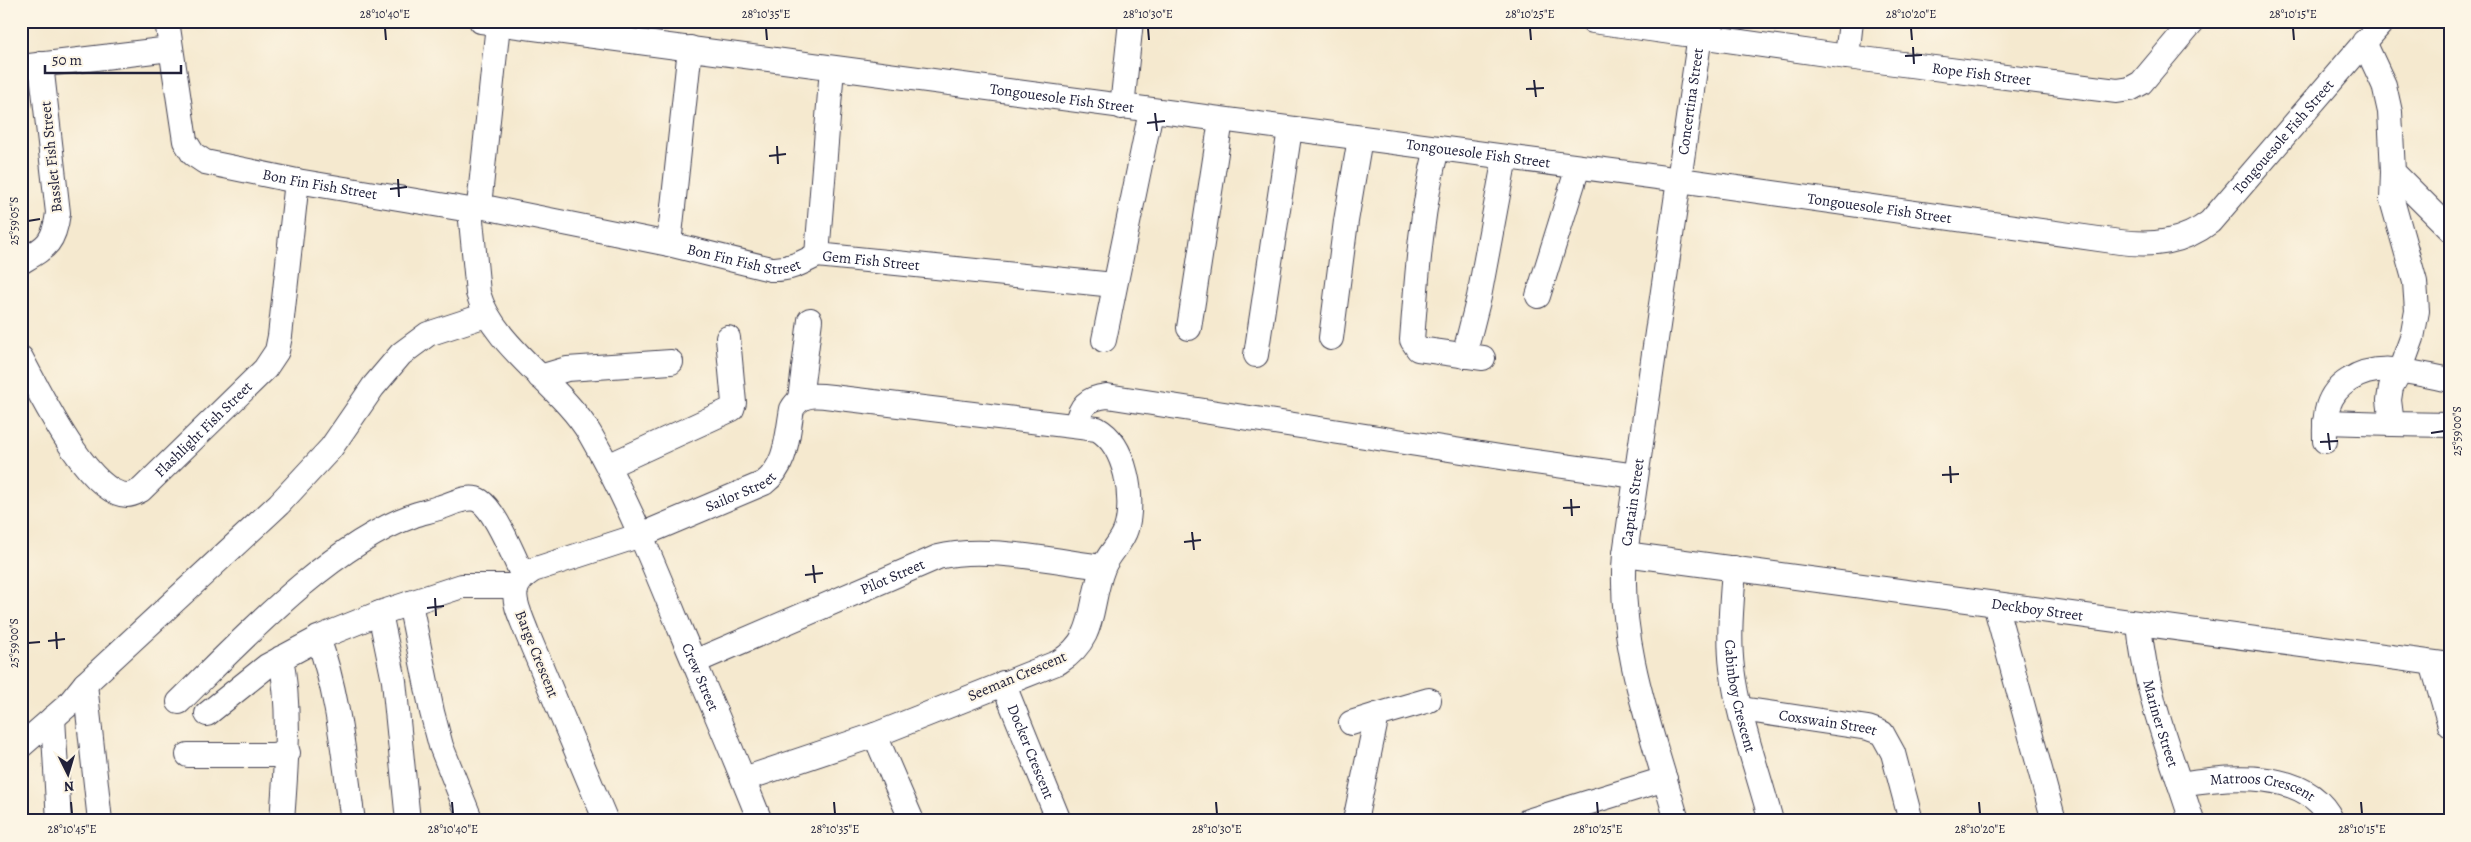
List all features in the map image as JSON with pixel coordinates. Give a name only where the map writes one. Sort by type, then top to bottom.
[{"type":"street","name":"Bon Fin Fish Street","points":[[167,21],[185,142],[193,154],[204,162],[297,181],[474,208],[669,244],[771,269],[780,270],[798,265],[817,255]]},
{"type":"street","points":[[1122,107],[1131,21]]},
{"type":"street","name":"Rope Fish Street","points":[[1593,21],[1701,30],[1847,57],[2125,91],[2141,82],[2187,23]]},
{"type":"street","points":[[1847,57],[1850,21]]},
{"type":"street","name":"Tongouesole Fish Street","points":[[489,22],[1680,180],[2120,242],[2152,244],[2169,242],[2191,234],[2210,222],[2382,21]]},
{"type":"street","points":[[21,746],[279,504],[331,448],[373,387],[401,354],[428,334],[486,316],[478,293],[474,208],[489,22]]},
{"type":"street","name":"Concertina Street","points":[[1680,180],[1701,30]]},
{"type":"street","points":[[2364,42],[2384,85],[2390,112],[2393,172],[2392,200],[2415,282],[2417,311],[2412,338],[2400,371],[2391,388],[2389,400],[2392,424]]},
{"type":"street","name":"Bon Fin Fish Street","points":[[669,244],[690,48]]},
{"type":"street","points":[[31,66],[170,49]]},
{"type":"street","name":"Basslet Fish Street","points":[[21,262],[44,248],[50,241],[56,233],[58,213],[31,66]]},
{"type":"street","name":"Gem Fish Street","points":[[832,68],[817,255],[1114,285]]},
{"type":"street","points":[[1104,340],[1151,111]]},
{"type":"street","points":[[1189,328],[1221,120]]},
{"type":"street","points":[[1256,355],[1290,129]]},
{"type":"street","points":[[1331,338],[1346,221],[1360,138]]},
{"type":"street","points":[[1437,148],[1430,177],[1418,265],[1412,340],[1418,350],[1474,357],[1479,297],[1505,157]]},
{"type":"street","points":[[1538,296],[1578,167]]},
{"type":"street","points":[[2393,172],[2450,229]]},
{"type":"street","name":"Captain Street","points":[[1677,821],[1628,642],[1622,590],[1624,554],[1680,180]]},
{"type":"street","name":"Flashlight Fish Street","points":[[21,358],[68,444],[85,466],[115,492],[127,495],[141,490],[265,369],[277,351],[297,181]]},
{"type":"street","name":"Crew Street","points":[[486,316],[588,431],[608,466],[641,534],[760,821]]},
{"type":"street","name":"Sailor Street","points":[[641,534],[757,487],[774,475],[783,458],[796,404],[810,320]]},
{"type":"street","points":[[608,466],[732,409],[734,403],[728,338]]},
{"type":"street","points":[[540,377],[567,370],[671,362]]},
{"type":"street","points":[[2450,380],[2388,369],[2361,372],[2340,385],[2330,398],[2325,432],[2392,424],[2450,425]]},
{"type":"street","name":"Seeman Crescent","points":[[744,779],[874,735],[1059,662],[1073,653],[1089,627],[1103,567],[1126,530],[1130,497],[1125,467],[1105,433],[1097,429],[811,395],[796,404]]},
{"type":"street","points":[[1076,426],[1078,413],[1084,404],[1093,398],[1107,396],[1636,476]]},
{"type":"street","name":"Barge Crescent","points":[[179,702],[253,629],[311,579],[362,540],[411,516],[471,498],[481,501],[492,514],[520,581],[516,601],[527,633],[606,821]]},
{"type":"street","points":[[207,714],[267,666],[318,638],[380,613],[462,586],[520,581],[533,570],[641,534]]},
{"type":"street","name":"Pilot Street","points":[[694,662],[938,557],[954,552],[979,552],[1103,567]]},
{"type":"street","name":"Deckboy Street","points":[[1624,554],[2441,664]]},
{"type":"street","name":"Cabinboy Crescent","points":[[1734,568],[1730,654],[1741,710],[1771,821]]},
{"type":"street","points":[[410,603],[420,665],[436,729],[471,821]]},
{"type":"street","points":[[1995,604],[2054,821]]},
{"type":"street","points":[[380,613],[394,681],[408,821]]},
{"type":"street","name":"Mariner Street","points":[[2139,624],[2143,658],[2151,696],[2192,821]]},
{"type":"street","points":[[318,638],[328,666],[336,706],[352,821]]},
{"type":"street","points":[[281,658],[287,689],[288,753],[282,821]]},
{"type":"street","points":[[2441,664],[2450,725]]},
{"type":"street","name":"Docker Crescent","points":[[1003,683],[1058,821]]},
{"type":"street","points":[[85,684],[100,821]]},
{"type":"street","points":[[1351,723],[1429,700]]},
{"type":"street","name":"Coxswain Street","points":[[1741,710],[1868,728],[1882,733],[1893,753],[1911,821]]},
{"type":"street","points":[[1355,821],[1377,715]]},
{"type":"street","points":[[53,718],[59,821]]},
{"type":"street","points":[[874,735],[912,821]]},
{"type":"street","points":[[188,755],[273,756],[288,753]]},
{"type":"street","points":[[1528,821],[1665,779]]},
{"type":"street","name":"Matroos Crescent","points":[[2180,784],[2229,779],[2282,783],[2302,790],[2316,799],[2326,810],[2332,821]]}]
